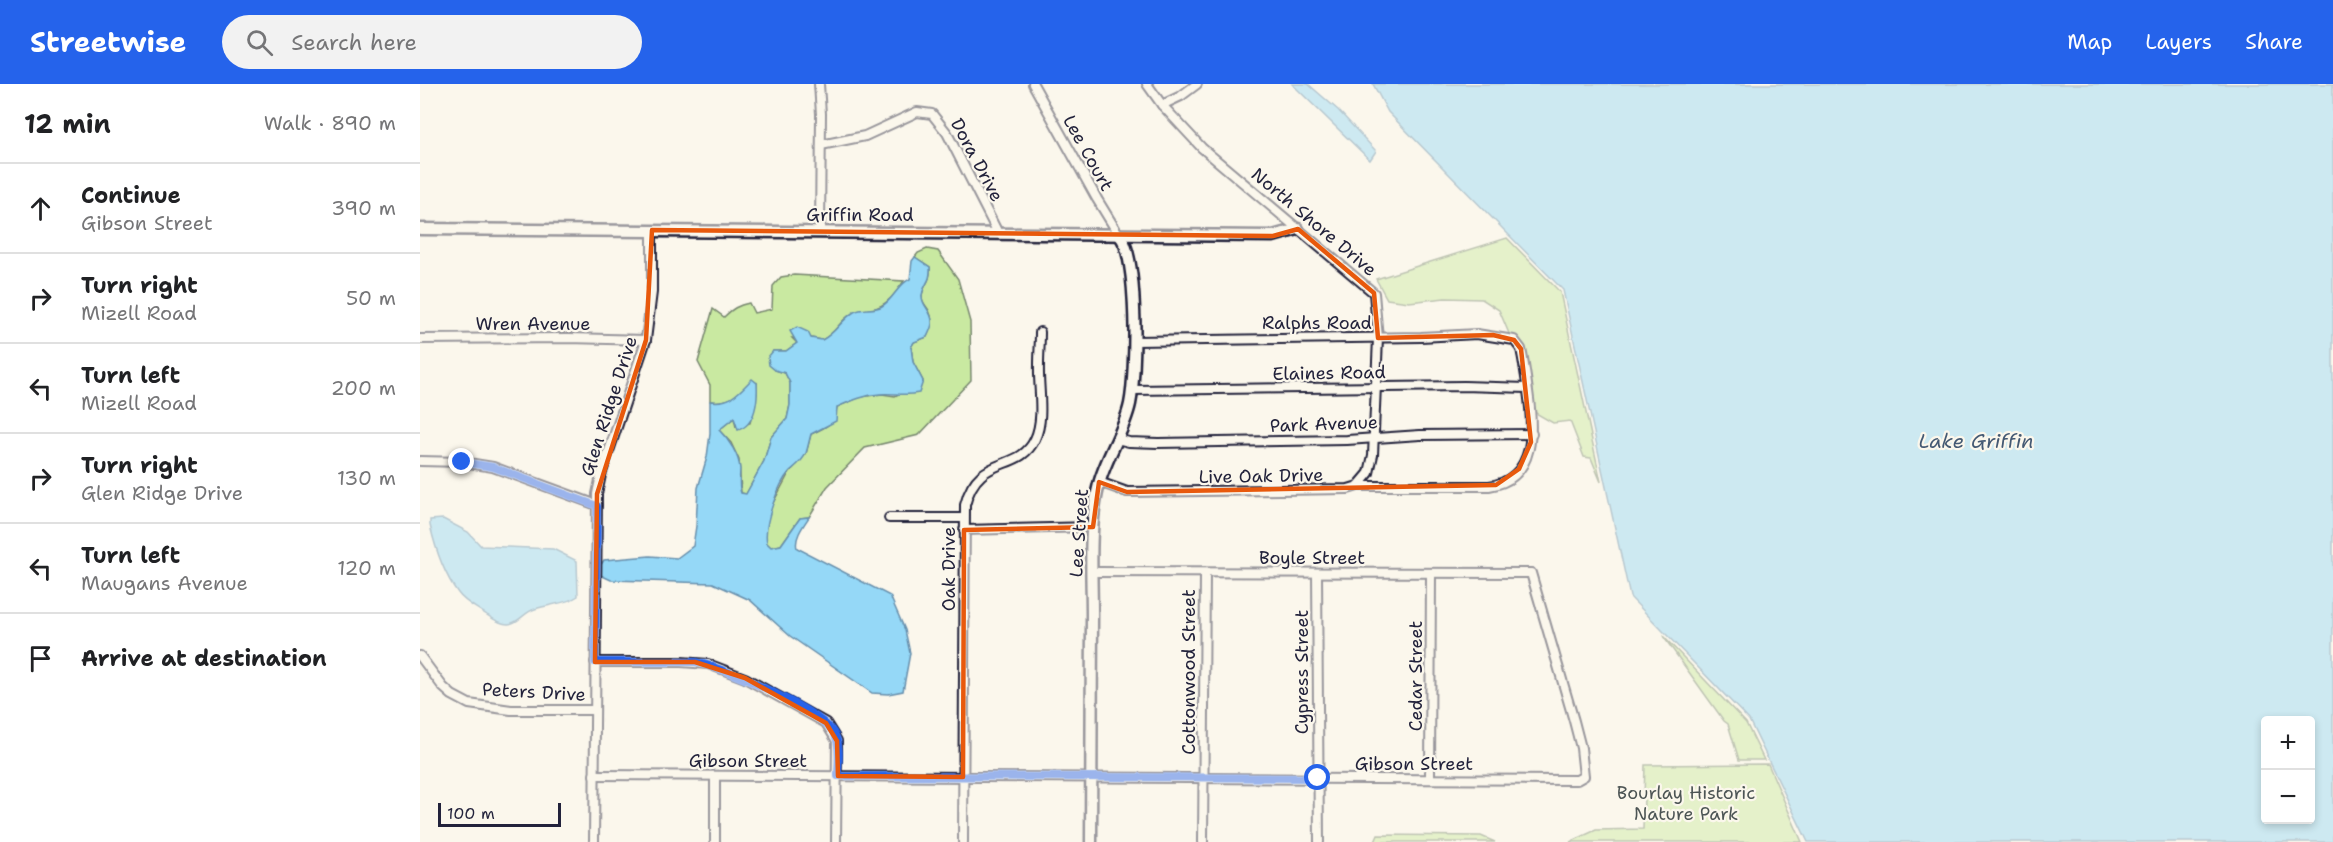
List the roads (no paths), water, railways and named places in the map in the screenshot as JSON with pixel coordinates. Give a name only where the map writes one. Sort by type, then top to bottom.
[{"type":"street","points":[[819,84],[820,231]]},
{"type":"street","name":"Lee Court","points":[[1033,84],[1096,199],[1119,235]]},
{"type":"street","name":"North Shore Drive","points":[[1147,84],[1162,105],[1202,148],[1374,293],[1378,338],[1372,465],[1358,486]]},
{"type":"street","points":[[1162,105],[1181,96],[1197,84]]},
{"type":"street","name":"Dora Drive","points":[[820,145],[865,136],[917,112],[932,114],[946,133],[998,232]]},
{"type":"street","name":"Griffin Road","points":[[420,229],[1273,236],[1298,229]]},
{"type":"street","name":"Glen Ridge Drive","points":[[594,842],[597,506],[601,476],[646,340],[652,292],[652,230]]},
{"type":"street","name":"Lee Street","points":[[1091,842],[1093,527],[1099,482],[1130,405],[1132,390],[1134,304],[1132,280],[1126,243],[1119,235]]},
{"type":"street","name":"Oak Drive","points":[[963,842],[964,518],[967,494],[977,478],[987,470],[1018,457],[1035,439],[1040,423],[1040,332]]},
{"type":"street","name":"Ralphs Road","points":[[1134,341],[1378,338],[1477,334],[1514,340],[1521,349],[1527,388]]},
{"type":"street","name":"Wren Avenue","points":[[420,339],[646,340]]},
{"type":"street","points":[[1527,388],[1532,434]]},
{"type":"street","name":"Elaines Road","points":[[1132,390],[1527,388]]},
{"type":"street","name":"Park Avenue","points":[[1118,438],[1129,442],[1158,443],[1532,434]]},
{"type":"street","name":"Live Oak Drive","points":[[1099,482],[1127,492],[1348,489],[1358,486],[1489,486],[1502,483],[1520,469],[1525,461],[1532,434]]},
{"type":"street","points":[[420,461],[462,462],[493,467],[597,506]]},
{"type":"street","points":[[889,518],[964,518]]},
{"type":"street","points":[[964,530],[1093,527]]},
{"type":"street","name":"Boyle Street","points":[[1092,572],[1532,573],[1576,730],[1584,776]]},
{"type":"street","name":"Cypress Street","points":[[1317,573],[1319,842]]},
{"type":"street","name":"Cedar Street","points":[[1430,779],[1431,573]]},
{"type":"street","name":"Cottonwood Street","points":[[1203,842],[1205,574]]},
{"type":"street","name":"Peters Drive","points":[[420,656],[443,687],[461,701],[469,704],[511,710],[595,710]]},
{"type":"street","points":[[595,662],[708,664],[745,678],[826,723],[837,741],[836,842]]},
{"type":"street","name":"Gibson Street","points":[[594,776],[1577,780],[1584,776]]},
{"type":"street","points":[[715,777],[715,842]]},
{"type":"water","points":[[1292,84],[1308,84],[1338,110],[1376,151],[1370,160]]},
{"type":"water","name":"Lake Griffin","points":[[1373,84],[2333,84],[2333,842],[1808,842],[1749,720],[1630,597],[1563,290],[1388,112]]},
{"type":"water","points":[[915,257],[930,267],[922,299],[932,319],[927,337],[914,342],[911,347],[913,362],[923,381],[919,393],[874,395],[837,407],[836,421],[811,434],[805,456],[785,477],[772,505],[766,535],[767,543],[771,547],[781,545],[800,518],[809,517],[798,536],[797,548],[890,596],[905,630],[910,653],[903,691],[888,694],[872,693],[790,636],[750,600],[713,583],[611,580],[596,573],[604,560],[650,556],[677,558],[693,546],[698,488],[707,457],[710,434],[710,401],[729,399],[752,379],[757,383],[757,396],[755,411],[749,423],[738,430],[734,418],[719,430],[736,453],[740,469],[740,490],[741,493],[746,494],[764,461],[771,437],[787,419],[790,405],[790,383],[785,373],[769,365],[768,357],[773,351],[786,351],[797,343],[790,331],[797,327],[808,332],[811,338],[822,340],[854,312],[882,306],[890,300],[902,284],[910,279],[912,261]]},
{"type":"water","points":[[443,519],[468,532],[481,546],[553,549],[577,561],[578,596],[569,601],[540,607],[512,623],[494,620],[464,600],[448,577],[437,551],[430,525],[430,520]]},
{"type":"park label","name":"Bourlay Historic Nature Park","points":[[1686,803]]}]
